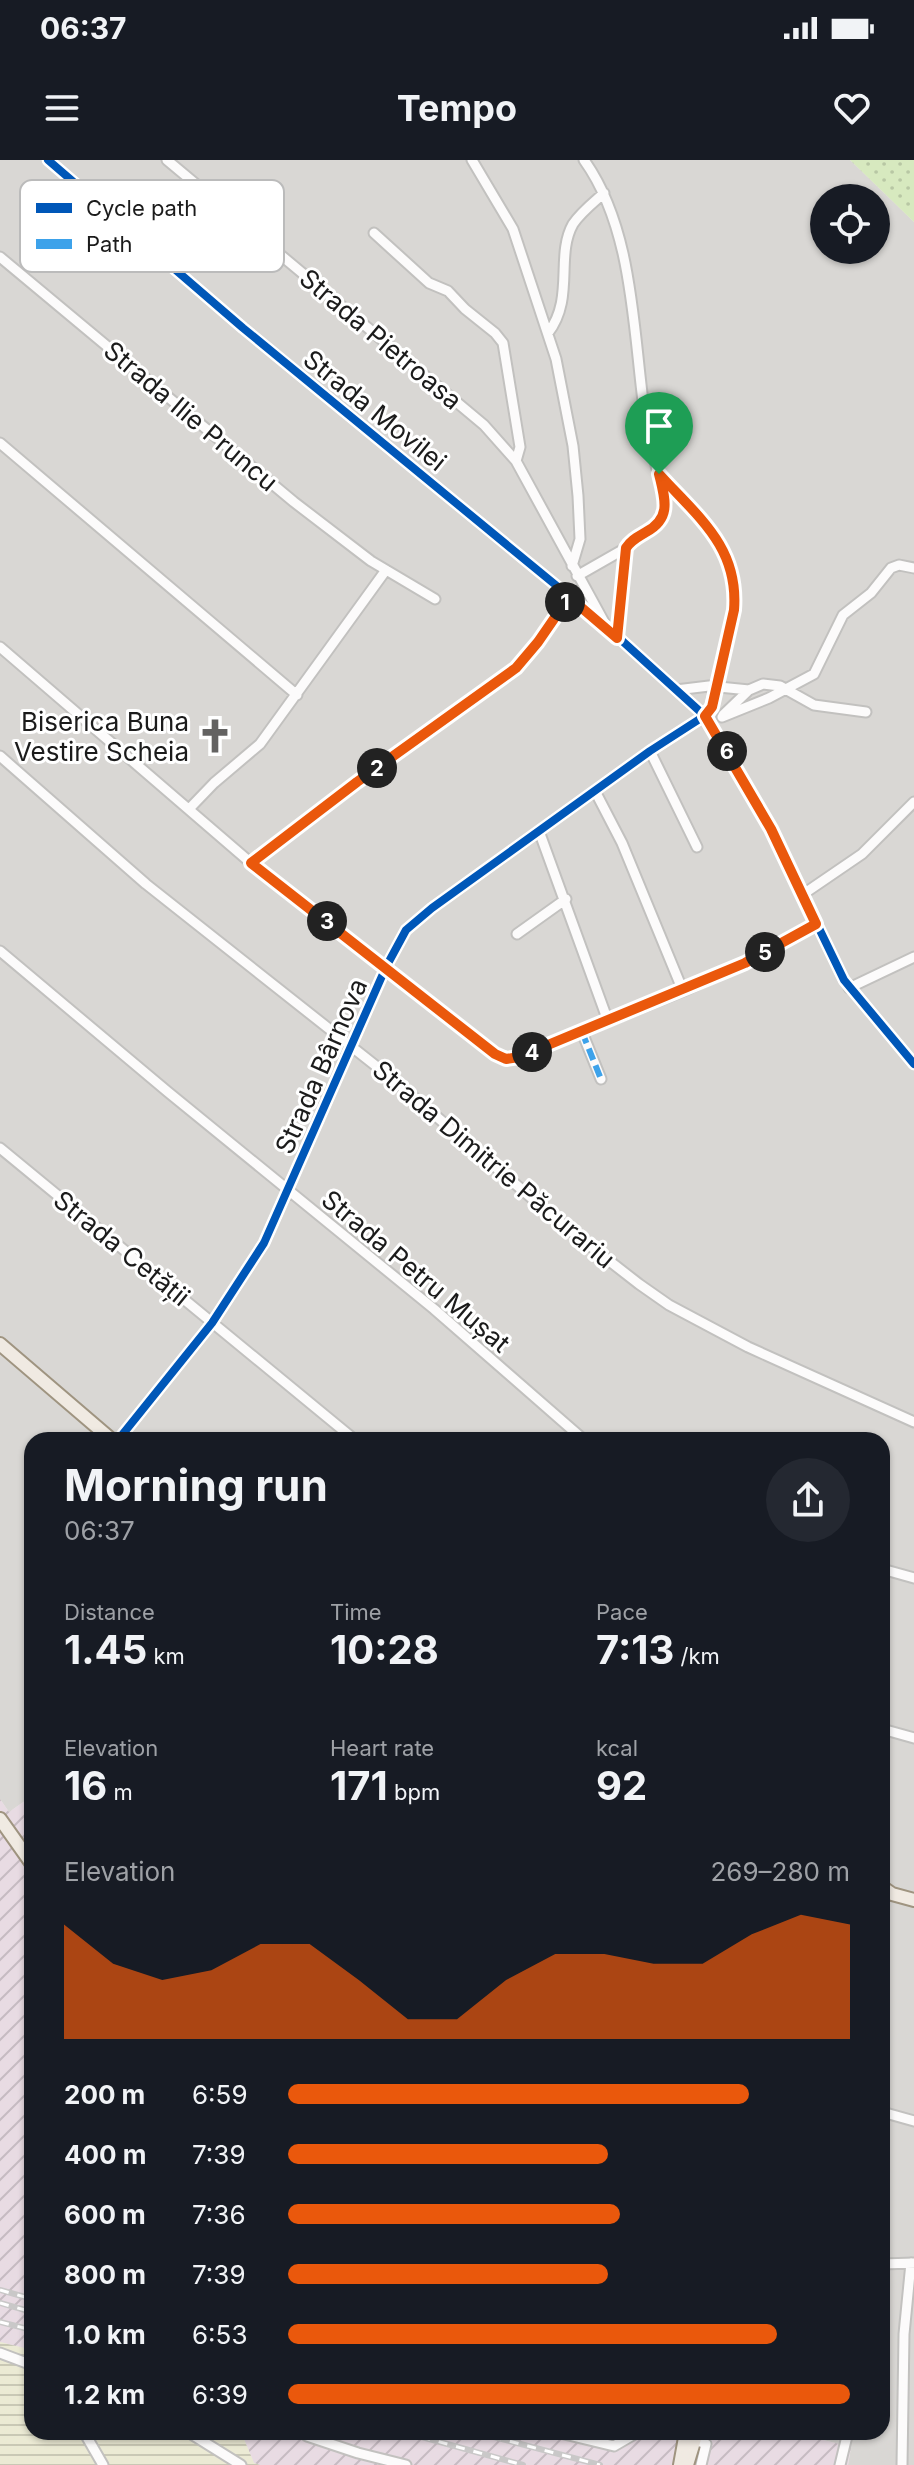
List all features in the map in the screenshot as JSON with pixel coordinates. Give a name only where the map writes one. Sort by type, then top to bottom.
[{"type":"main road","points":[[0,1344],[105,1432]]},
{"type":"main road","points":[[0,1819],[24,1853]]},
{"type":"main road","points":[[890,1894],[914,1900]]},
{"type":"main road","points":[[680,2465],[690,2440]]},
{"type":"main road","points":[[689,2460],[691,2440]]},
{"type":"street","name":"Strada Movilei","points":[[48,160],[71,180]]},
{"type":"street","name":"Strada Pietroasa","points":[[167,160],[191,180]]},
{"type":"street","points":[[472,160],[513,229],[548,333],[564,393],[578,496],[580,539],[572,566]]},
{"type":"street","points":[[584,160],[610,207],[627,280],[644,411],[666,505],[665,515],[659,524],[631,540],[626,548],[617,638]]},
{"type":"street","points":[[548,333],[559,316],[573,225],[604,193]]},
{"type":"street","name":"Strada Pietroasa","points":[[374,233],[429,283],[448,291],[503,343],[520,447],[516,461]]},
{"type":"street","name":"Strada Ilie Pruncu","points":[[0,257],[294,502],[386,570],[435,599]]},
{"type":"street","name":"Strada Pietroasa","points":[[284,258],[484,425],[516,461],[608,628]]},
{"type":"street","name":"Strada Movilei","points":[[178,272],[608,628],[708,720],[771,829],[849,988],[914,1064]]},
{"type":"street","points":[[0,443],[297,695]]},
{"type":"street","points":[[659,474],[709,528],[724,548],[731,565],[734,610],[708,720]]},
{"type":"street","points":[[577,576],[626,548]]},
{"type":"street","points":[[722,717],[787,690],[814,674],[838,622],[871,593],[885,572],[899,565],[914,568]]},
{"type":"street","points":[[189,809],[214,783],[255,750],[386,570]]},
{"type":"street","points":[[251,863],[357,782],[516,668],[569,597]]},
{"type":"street","points":[[0,647],[251,863],[501,1057],[519,1057],[683,991],[745,963],[816,924]]},
{"type":"street","points":[[722,717],[749,690],[763,684],[787,690],[814,705],[866,712]]},
{"type":"street","points":[[676,690],[716,686],[749,690]]},
{"type":"street","name":"Strada Bârnova","points":[[122,1432],[212,1323],[264,1243],[386,967],[414,921],[650,751],[708,720],[722,717]]},
{"type":"street","points":[[650,751],[697,847]]},
{"type":"street","name":"Strada Dimitrie Păcurariu","points":[[0,756],[146,884],[443,1121],[562,1224],[669,1305],[748,1347],[914,1422]]},
{"type":"street","points":[[595,791],[622,843],[683,991]]},
{"type":"street","points":[[802,895],[862,854],[914,802]]},
{"type":"street","points":[[539,831],[608,1021]]},
{"type":"street","points":[[517,934],[566,899]]},
{"type":"street","name":"Strada Petru Mușat","points":[[0,951],[287,1191],[434,1309],[575,1432]]},
{"type":"street","points":[[849,988],[914,957]]},
{"type":"street","points":[[582,1032],[601,1079]]},
{"type":"street","name":"Strada Cetății","points":[[0,1148],[345,1432]]},
{"type":"street","points":[[890,1571],[914,1578]]},
{"type":"street","points":[[890,1731],[914,1738]]},
{"type":"street","points":[[890,2114],[914,2121]]},
{"type":"street","points":[[890,2264],[912,2263],[904,2334],[902,2465]]},
{"type":"street","points":[[0,2353],[24,2362]]},
{"type":"street","points":[[89,2440],[103,2465]]},
{"type":"street","points":[[201,2440],[241,2465]]},
{"type":"street","points":[[319,2440],[406,2465]]},
{"type":"street","points":[[589,2440],[614,2446],[624,2440]]},
{"type":"street","points":[[700,2440],[706,2444],[701,2465]]},
{"type":"street","points":[[840,2465],[846,2440]]},
{"type":"shaded area","points":[[0,160],[850,160],[875,184],[810,184],[810,264],[890,264],[890,199],[914,222],[914,2465],[848,2465],[851,2447],[823,2440],[890,2440],[890,1432],[24,1432],[24,1802],[9,1812],[0,1799]]},
{"type":"shaded area","points":[[0,1799],[9,1812],[24,1802],[24,2348],[0,2342]]},
{"type":"shaded area","points":[[244,2440],[823,2440],[851,2447],[848,2465],[254,2463]]},
{"type":"green space","points":[[850,160],[914,160],[914,222],[890,199],[890,184],[875,184]]},
{"type":"green space","points":[[0,2342],[24,2348],[24,2440],[244,2440],[254,2463],[260,2465],[0,2465]]},
{"type":"railway","points":[[0,2290],[24,2297]]},
{"type":"railway","points":[[0,2303],[24,2310]]},
{"type":"railway","points":[[0,2322],[24,2328]]},
{"type":"railway","points":[[433,2440],[523,2465]]},
{"type":"railway","points":[[505,2440],[600,2465]]},
{"type":"marked path","points":[[582,1032],[601,1079]]},
{"type":"cycle path","points":[[48,160],[71,180]]},
{"type":"cycle path","points":[[178,272],[608,628],[705,716],[771,829],[844,980],[914,1064]]},
{"type":"cycle path","points":[[124,1432],[212,1323],[264,1243],[386,967],[406,930],[650,751],[709,713],[734,610],[730,568],[713,534],[659,474]]},
{"type":"place","name":"Biserica Buna Vestire Scheia","points":[[215,736]]},
{"type":"route","points":[[659,474],[709,528],[724,548],[731,565],[734,610],[712,707],[705,716],[771,829],[816,924],[745,963],[683,991],[514,1059],[506,1059],[495,1054],[251,863],[357,782],[516,668],[569,597],[617,638],[626,548],[631,540],[659,524],[665,515],[666,505],[659,474]]}]
